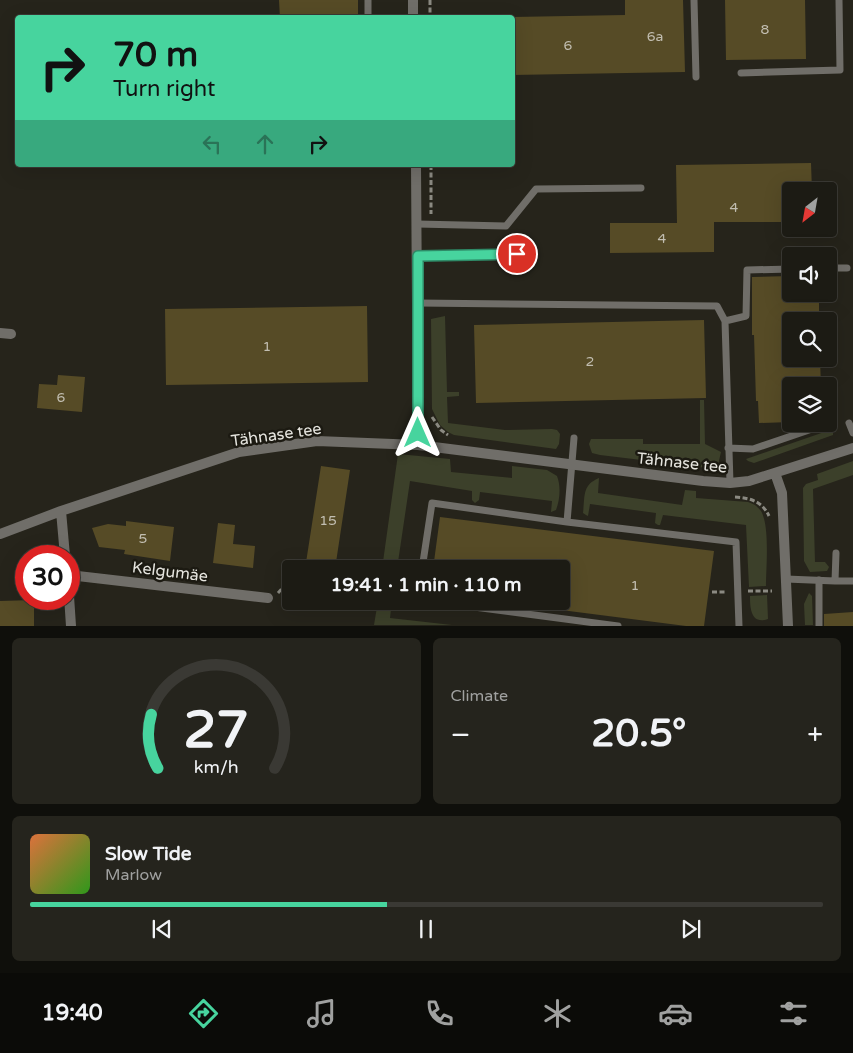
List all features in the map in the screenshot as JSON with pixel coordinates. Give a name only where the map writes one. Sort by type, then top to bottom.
[{"type":"street","points":[[413,0],[413,15]]},
{"type":"street","points":[[416,167],[418,445]]},
{"type":"street","name":"Tähnase tee","points":[[0,534],[61,511],[239,452],[317,441],[418,445],[730,483],[749,481],[853,448]]},
{"type":"street","points":[[775,473],[782,493],[788,626]]},
{"type":"street","points":[[61,511],[65,545]]},
{"type":"street","name":"Kelgumäe","points":[[80,576],[268,598]]},
{"type":"street","points":[[70,610],[71,626]]},
{"type":"lane","points":[[368,0],[368,15]]},
{"type":"lane","points":[[694,0],[696,76]]},
{"type":"lane","points":[[740,73],[840,70],[839,0]]},
{"type":"lane","points":[[417,224],[506,226],[536,189],[641,188]]},
{"type":"lane","points":[[418,256],[517,254]]},
{"type":"lane","points":[[837,268],[847,268]]},
{"type":"lane","points":[[726,321],[746,316],[747,270],[782,269]]},
{"type":"lane","points":[[418,303],[718,306],[726,321],[730,483]]},
{"type":"lane","points":[[850,423],[853,433]]},
{"type":"lane","points":[[728,448],[753,449],[803,432]]},
{"type":"lane","points":[[567,522],[574,438]]},
{"type":"lane","points":[[423,560],[432,503],[567,522],[736,542],[739,626]]},
{"type":"lane","points":[[835,581],[836,553]]},
{"type":"lane","points":[[786,579],[853,582]]},
{"type":"lane","points":[[819,580],[819,626]]},
{"type":"lane","points":[[496,610],[618,626]]},
{"type":"path","points":[[430,0],[430,15]]},
{"type":"path","points":[[431,167],[431,224]]},
{"type":"path","points":[[429,410],[433,420],[441,430],[456,438]]},
{"type":"path","points":[[728,496],[755,500],[766,510],[770,523]]},
{"type":"path","points":[[268,598],[282,590]]},
{"type":"path","points":[[749,591],[772,590],[772,600]]},
{"type":"green space","points":[[445,316],[447,392],[459,392],[459,396],[447,397],[448,423],[505,430],[557,430],[560,434],[559,444],[556,449],[454,435],[440,425],[432,409],[431,319]]},
{"type":"green space","points":[[700,400],[704,400],[705,444],[721,452],[716,469],[592,453],[589,444],[591,439],[643,439],[643,444],[700,444]]},
{"type":"green space","points":[[824,432],[833,432],[833,435],[754,463],[746,459]]},
{"type":"green space","points":[[398,454],[450,459],[451,472],[512,478],[512,466],[547,470],[557,476],[560,493],[556,510],[551,512],[552,501],[480,492],[479,500],[475,503],[472,500],[472,491],[410,481],[398,560],[383,560]]},
{"type":"green space","points":[[853,461],[853,475],[813,489],[815,562],[825,562],[829,567],[827,571],[810,572],[804,561],[803,488],[806,484],[818,480],[817,474]]},
{"type":"green space","points":[[599,478],[598,493],[682,505],[685,490],[696,491],[696,498],[748,502],[755,505],[761,511],[766,527],[766,586],[749,587],[746,525],[663,515],[660,525],[658,525],[655,523],[656,513],[590,504],[588,516],[583,513],[585,492],[590,484]]},
{"type":"green space","points":[[809,593],[812,596],[813,625],[805,625],[804,604]]},
{"type":"green space","points":[[767,595],[768,619],[758,620],[751,610],[750,596]]},
{"type":"green space","points":[[376,610],[391,610],[390,618],[452,625],[374,625]]},
{"type":"building","points":[[279,0],[358,0],[358,15],[280,15]]},
{"type":"building","points":[[625,0],[683,0],[685,72],[515,75],[515,17],[625,15]]},
{"type":"building","points":[[725,0],[805,0],[806,59],[726,60]]},
{"type":"building","points":[[811,163],[812,182],[782,182],[782,222],[714,222],[714,252],[610,253],[610,223],[677,223],[676,165]]},
{"type":"building","points":[[782,276],[782,302],[819,302],[819,312],[782,312],[782,367],[820,367],[821,377],[782,377],[782,422],[759,423],[758,401],[756,401],[754,335],[752,335],[752,277]]},
{"type":"building","points":[[367,306],[368,382],[166,385],[165,309]]},
{"type":"building","points":[[704,320],[706,398],[476,403],[474,325]]},
{"type":"building","points":[[58,375],[85,377],[82,412],[37,408],[39,384],[57,385]]},
{"type":"building","points":[[321,466],[350,470],[336,560],[306,560]]},
{"type":"building","points":[[440,517],[714,551],[704,626],[686,626],[561,610],[570,610],[570,560],[434,560]]},
{"type":"building","points":[[126,521],[174,527],[170,561],[124,554],[125,550],[99,547],[92,528],[108,524],[126,526]]},
{"type":"building","points":[[218,523],[235,525],[233,544],[255,546],[253,568],[213,563]]},
{"type":"building","points":[[0,601],[15,601],[15,610],[34,610],[34,626],[0,626]]},
{"type":"building","points":[[853,612],[853,626],[824,626],[824,614]]},
{"type":"route","points":[[418,433],[418,256],[517,254]]}]
